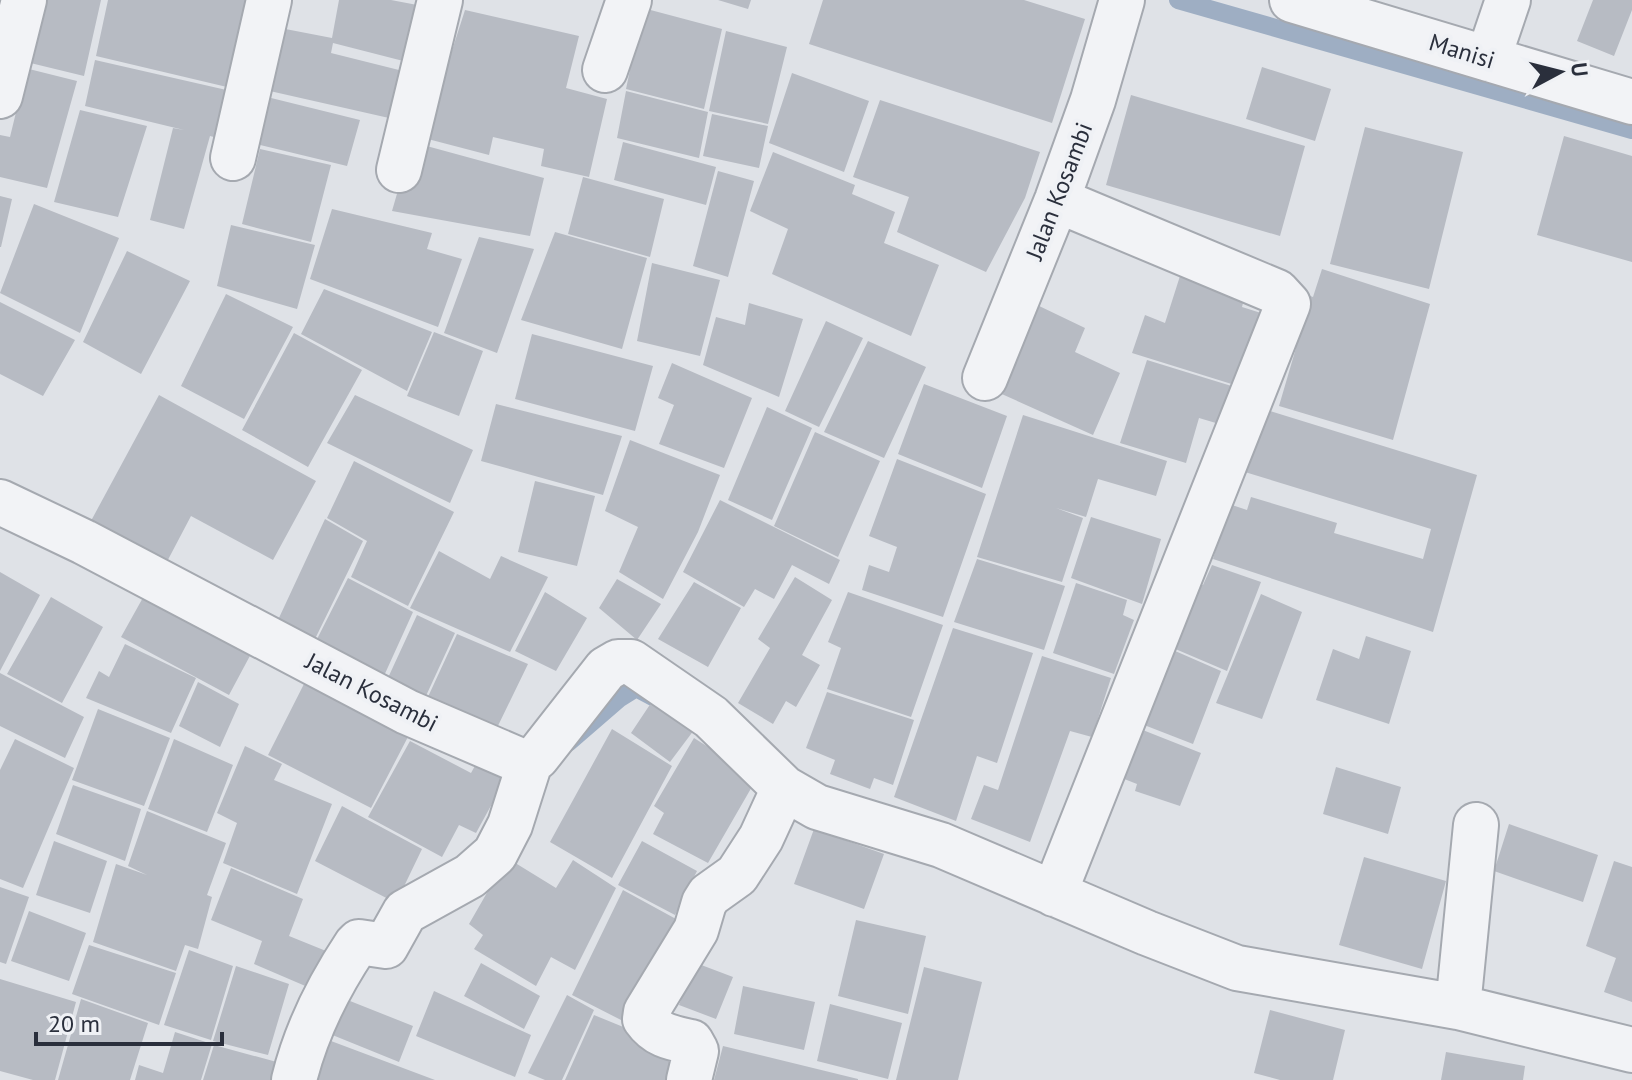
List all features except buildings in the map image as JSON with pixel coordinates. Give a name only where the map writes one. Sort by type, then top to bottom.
[{"type":"street","points":[[0,96],[24,0]]},
{"type":"street","points":[[233,158],[269,0]]},
{"type":"street","points":[[399,170],[440,0]]},
{"type":"street","points":[[605,70],[629,0]]},
{"type":"street","name":"Jalan Kosambi","points":[[985,378],[1057,200],[1093,100],[1122,0]]},
{"type":"street","name":"Manisi","points":[[1292,0],[1632,102]]},
{"type":"street","points":[[1488,59],[1508,0]]},
{"type":"street","points":[[1054,894],[1288,304],[1277,292],[1057,200]]},
{"type":"street","name":"Jalan Kosambi","points":[[0,502],[84,542],[407,712],[521,761],[530,762]]},
{"type":"street","points":[[294,1080],[301,1052],[323,1000],[356,945],[359,942],[386,946],[405,912],[470,876],[495,854],[510,825],[530,762],[606,669],[618,662],[631,662],[711,717],[784,788],[817,807],[941,845],[1237,968],[1458,1007],[1632,1050]]},
{"type":"street","points":[[689,1080],[696,1051],[694,1045],[664,1036],[649,1025],[645,1019],[646,1012],[696,930],[704,903],[709,895],[737,875],[761,838],[784,788]]},
{"type":"street","points":[[1458,1007],[1476,825]]},
{"type":"waterway","points":[[1178,0],[1632,130]]},
{"type":"waterway","points":[[568,743],[636,688],[653,697]]}]
